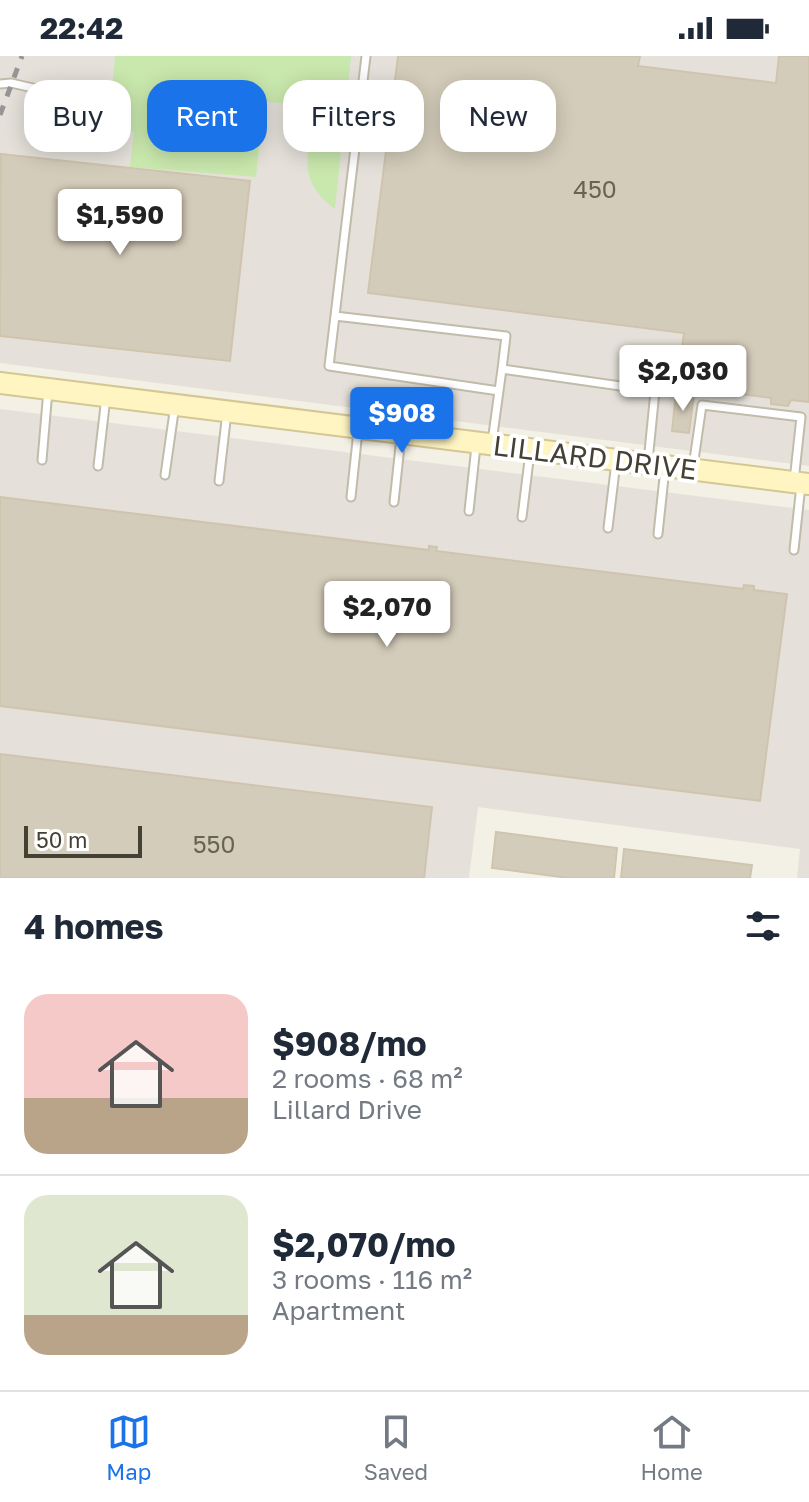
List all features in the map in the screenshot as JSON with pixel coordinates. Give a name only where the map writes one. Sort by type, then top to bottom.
[{"type":"street","name":"LILLARD DRIVE","points":[[0,383],[801,483]]},
{"type":"lane","points":[[366,56],[329,366],[499,391]]},
{"type":"lane","points":[[0,84],[24,86]]},
{"type":"lane","points":[[335,316],[506,336],[499,391],[469,511]]},
{"type":"lane","points":[[502,369],[655,391],[658,534]]},
{"type":"lane","points":[[42,460],[48,389]]},
{"type":"lane","points":[[98,466],[106,396]]},
{"type":"lane","points":[[165,475],[175,405]]},
{"type":"lane","points":[[692,470],[702,405],[801,417],[801,483],[794,550]]},
{"type":"lane","points":[[219,481],[227,411]]},
{"type":"lane","points":[[351,497],[358,428]]},
{"type":"lane","points":[[394,502],[401,433]]},
{"type":"lane","points":[[522,517],[531,449]]},
{"type":"lane","points":[[608,528],[616,460]]},
{"type":"shaded area","points":[[0,56],[809,56],[809,466],[0,363]]},
{"type":"shaded area","points":[[0,409],[809,510],[809,878],[797,878],[800,849],[478,807],[469,878],[0,878]]},
{"type":"green space","points":[[115,56],[351,56],[348,80],[283,80],[283,103],[267,102],[267,80],[147,80],[147,152],[259,152],[256,177],[130,167],[134,132],[131,132],[131,80],[113,80]]},
{"type":"green space","points":[[309,152],[341,152],[335,209],[313,185]]},
{"type":"building","points":[[398,56],[640,56],[638,66],[776,83],[779,56],[809,56],[809,402],[791,400],[788,406],[771,404],[771,398],[677,386],[684,333],[368,293],[386,152],[424,152],[424,80],[395,80]]},
{"type":"building","points":[[1,154],[250,181],[230,361],[0,336]]},
{"type":"building","points":[[676,393],[694,394],[689,433],[672,431]]},
{"type":"building","points":[[0,497],[429,550],[429,546],[437,547],[436,551],[743,589],[744,585],[754,586],[754,590],[787,594],[760,801],[0,706]]},
{"type":"building","points":[[0,754],[432,807],[424,878],[0,878]]},
{"type":"building","points":[[496,832],[617,848],[614,878],[569,878],[492,868]]},
{"type":"building","points":[[624,849],[752,865],[750,878],[621,878]]},
{"type":"railway","points":[[0,115],[22,56]]}]
